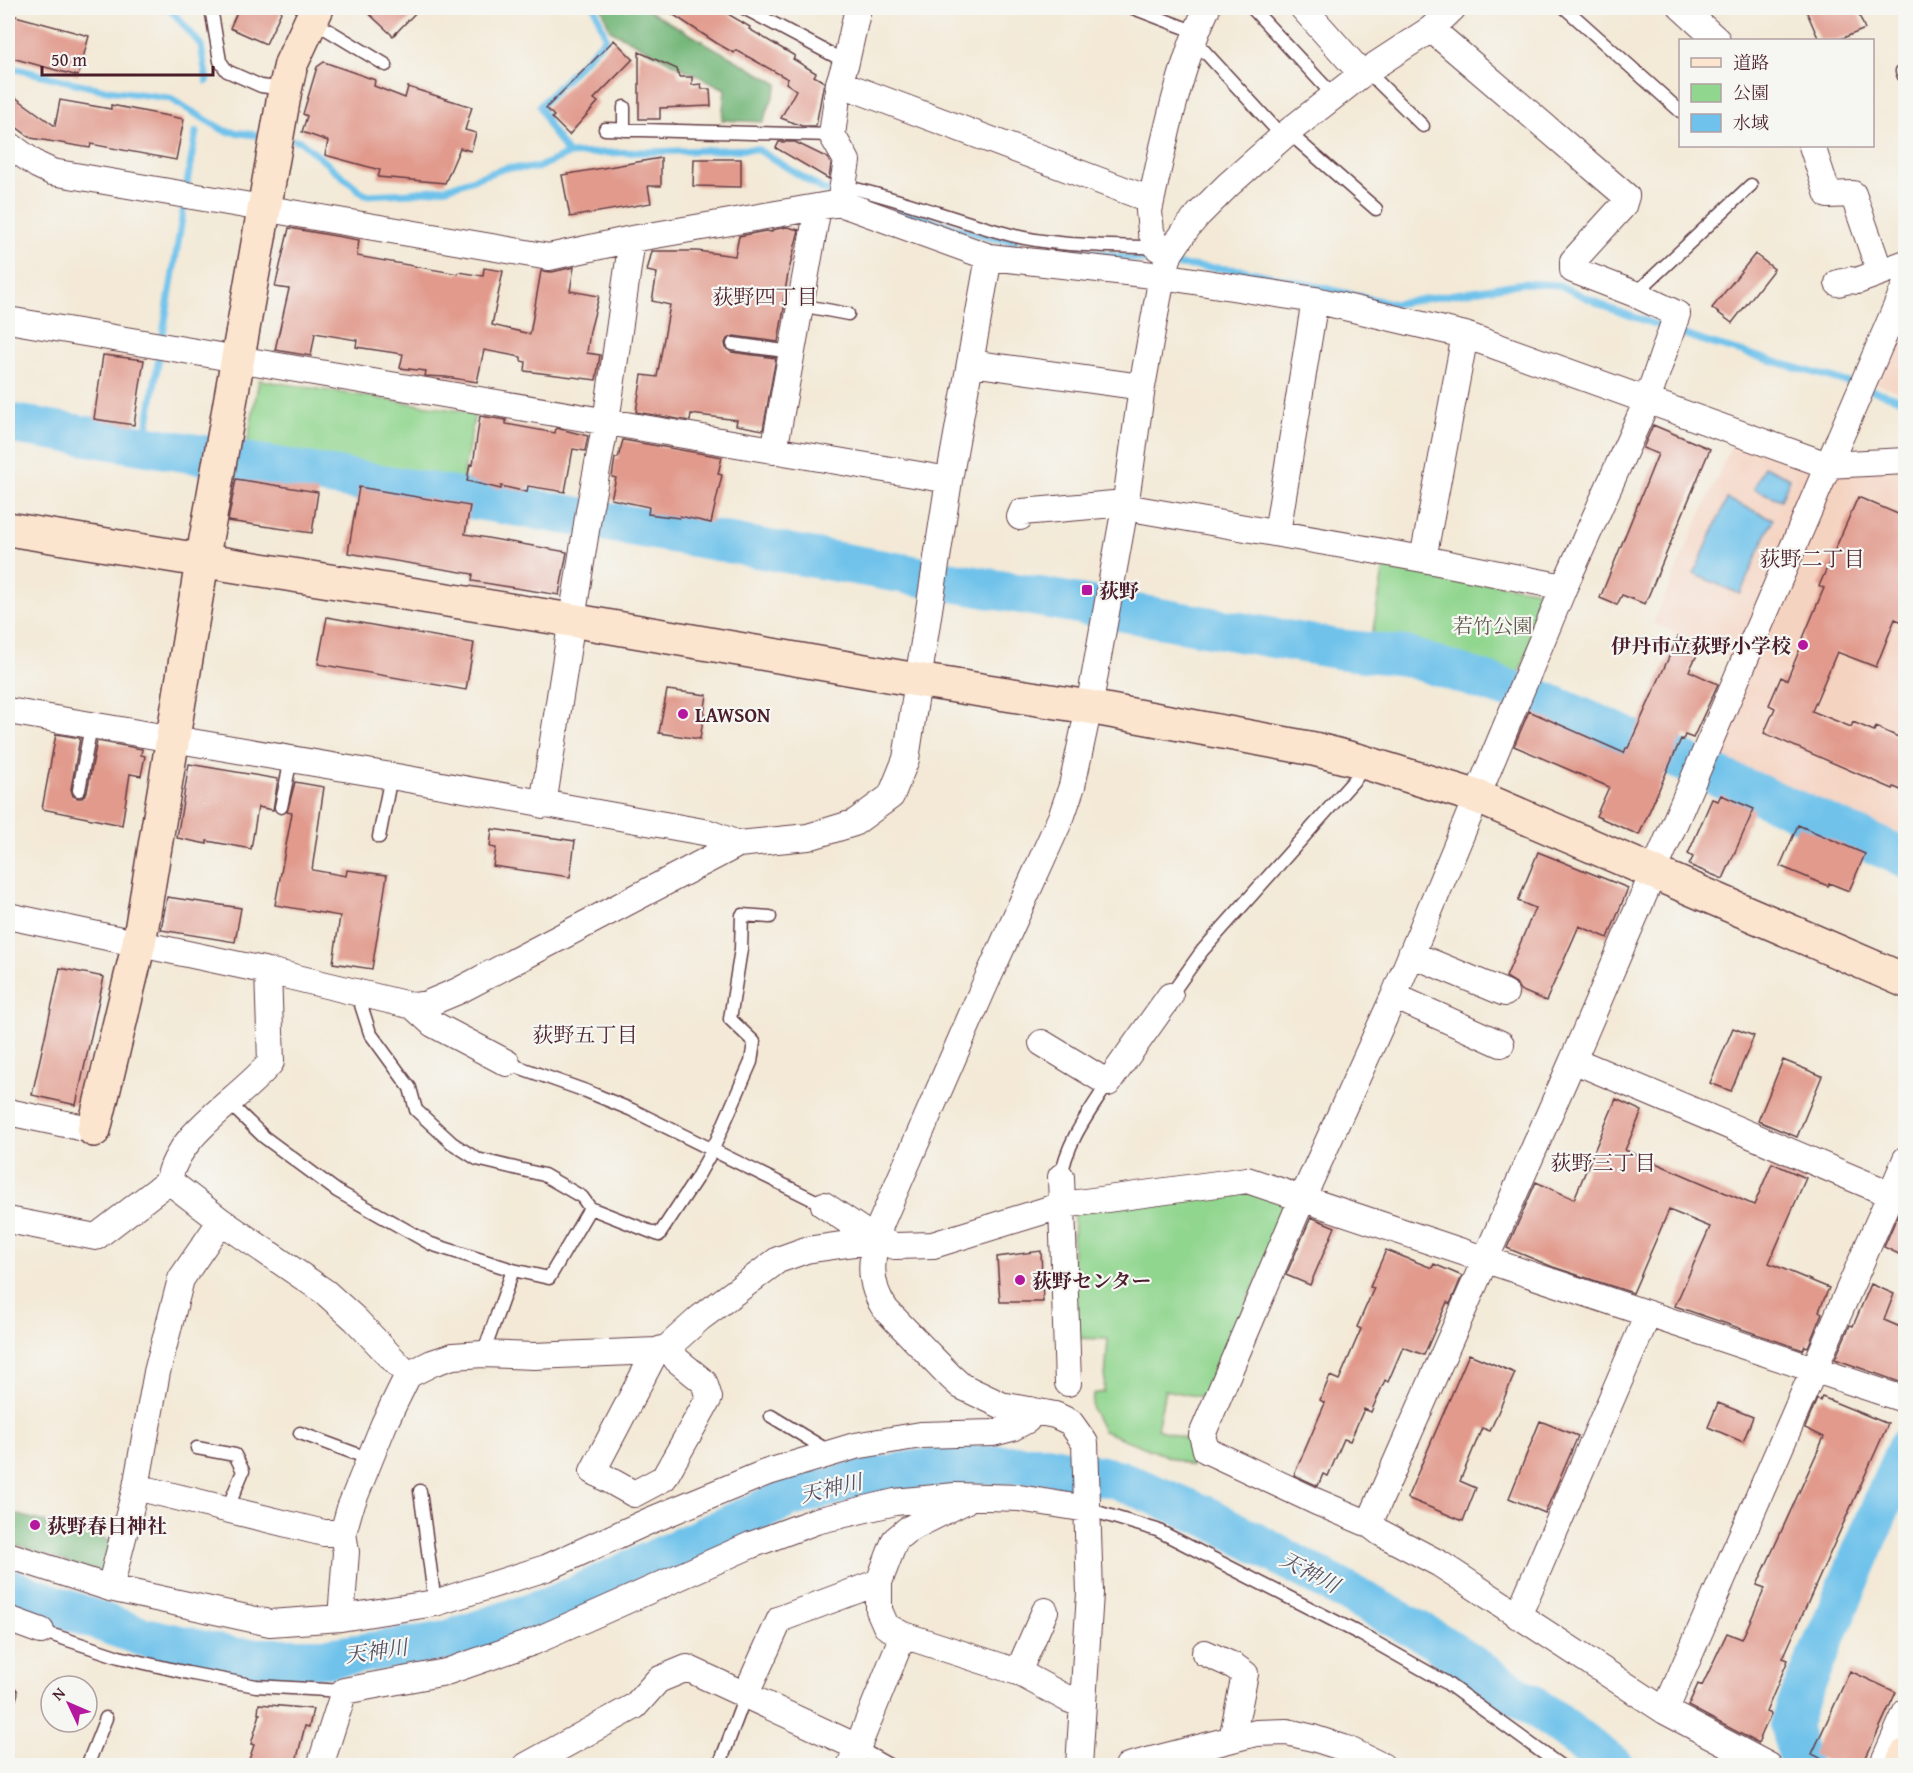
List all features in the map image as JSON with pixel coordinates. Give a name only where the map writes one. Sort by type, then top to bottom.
[{"type":"street","points":[[774,451],[800,305],[847,162],[832,135],[842,73],[858,8]]},
{"type":"street","points":[[1163,259],[1151,232],[1149,211],[1181,79],[1207,8]]},
{"type":"street","points":[[1303,8],[1364,73]]},
{"type":"street","points":[[1682,8],[1716,39]]},
{"type":"street","points":[[8,1112],[94,1130],[139,943],[202,562],[285,90],[291,64],[314,14]]},
{"type":"street","points":[[1079,1766],[1090,1593],[1084,1443],[1070,1422],[1055,1415],[1000,1405],[961,1386],[877,1298],[872,1264],[876,1240],[881,1223],[977,1002],[1062,815],[1072,786],[1089,707],[1125,505],[1163,259],[1199,214],[1285,135],[1334,95],[1444,14],[1626,196],[1623,206],[1573,261],[1573,270],[1635,294],[1677,314],[1647,401],[1564,587],[1394,996],[1302,1198],[1202,1435],[1206,1450],[1369,1524],[1381,1533],[1440,1564],[1665,1712],[1769,1766]]},
{"type":"street","points":[[842,73],[1151,200]]},
{"type":"street","points":[[8,144],[52,172],[549,258],[834,199],[989,257],[1163,259],[1315,300],[1465,335],[1827,465],[1905,461]]},
{"type":"street","points":[[1812,147],[1820,197],[1853,194],[1880,272]]},
{"type":"street","points":[[543,805],[571,620],[606,422],[632,239]]},
{"type":"street","points":[[8,916],[268,971],[413,1006],[427,1004],[458,991],[738,844],[808,837],[854,823],[891,796],[906,759],[949,480],[989,257]]},
{"type":"street","points":[[1838,283],[1857,281],[1905,263]]},
{"type":"street","points":[[1369,1524],[1654,873],[1905,284]]},
{"type":"street","points":[[1277,533],[1315,300]]},
{"type":"street","points":[[8,321],[949,480]]},
{"type":"street","points":[[1423,559],[1465,335]]},
{"type":"street","points":[[971,363],[1142,387]]},
{"type":"street","points":[[1021,511],[1125,505],[1564,587]]},
{"type":"street","points":[[8,529],[1089,707],[1314,749],[1478,797],[1905,981]]},
{"type":"street","points":[[8,711],[709,833],[738,844]]},
{"type":"street","points":[[1412,954],[1505,993]]},
{"type":"street","points":[[8,1220],[96,1237],[169,1181],[171,1167],[178,1154],[228,1102],[263,1072],[271,1062],[268,971]]},
{"type":"street","points":[[1042,1043],[1108,1083],[1170,996]]},
{"type":"street","points":[[1394,996],[1501,1044]]},
{"type":"street","points":[[413,1006],[433,1024],[507,1063]]},
{"type":"street","points":[[1573,1060],[1890,1194]]},
{"type":"street","points":[[1665,1712],[1905,1159]]},
{"type":"street","points":[[1060,1177],[1063,1205],[1068,1383]]},
{"type":"street","points":[[824,1205],[876,1240],[895,1246],[933,1245],[1063,1205],[1247,1180],[1905,1400]]},
{"type":"street","points":[[169,1181],[221,1221],[325,1292],[408,1375]]},
{"type":"street","points":[[110,1588],[136,1487],[153,1392],[181,1279],[221,1221]]},
{"type":"street","points":[[342,1618],[346,1552],[343,1533],[350,1508],[370,1459],[408,1375],[453,1356],[483,1354],[534,1356],[662,1349],[704,1383],[709,1398],[664,1478],[634,1494],[593,1471],[662,1349],[778,1260],[806,1250],[876,1240]]},
{"type":"street","points":[[1518,1616],[1648,1314]]},
{"type":"street","points":[[8,1555],[110,1588],[270,1623],[342,1618],[435,1603],[546,1568],[649,1521],[765,1473],[831,1453],[855,1446],[921,1435],[993,1433],[1012,1428],[1027,1420],[1030,1410]]},
{"type":"street","points":[[136,1487],[324,1533],[343,1533]]},
{"type":"street","points":[[320,1766],[344,1691],[446,1672],[533,1642],[741,1550],[816,1521],[895,1502],[956,1496],[1019,1498],[1087,1509]]},
{"type":"street","points":[[973,1497],[907,1530],[895,1540],[879,1582],[879,1610],[886,1626],[903,1635],[1018,1672],[1083,1705]]},
{"type":"street","points":[[746,1694],[780,1619],[879,1582]]},
{"type":"street","points":[[1018,1672],[1045,1611]]},
{"type":"street","points":[[8,1619],[41,1631]]},
{"type":"street","points":[[526,1766],[635,1706],[658,1680],[687,1668],[746,1694],[853,1756],[903,1635]]},
{"type":"street","points":[[1205,1653],[1238,1658],[1245,1674],[1232,1739]]},
{"type":"street","points":[[1882,1766],[1905,1712]]},
{"type":"street","points":[[1128,1766],[1256,1733],[1287,1732],[1347,1749],[1382,1766]]},
{"type":"street","points":[[1901,1766],[1905,1755]]},
{"type":"lane","points":[[211,8],[220,61],[227,71],[261,86],[285,90]]},
{"type":"lane","points":[[744,8],[762,12],[842,73]]},
{"type":"lane","points":[[1133,8],[1195,37],[1285,135],[1377,210]]},
{"type":"lane","points":[[1252,8],[1334,95]]},
{"type":"lane","points":[[1565,8],[1679,110]]},
{"type":"lane","points":[[314,14],[386,65]]},
{"type":"lane","points":[[1364,73],[1423,126]]},
{"type":"lane","points":[[624,107],[624,129]]},
{"type":"lane","points":[[605,129],[832,135]]},
{"type":"lane","points":[[1635,294],[1751,186]]},
{"type":"lane","points":[[834,199],[877,193],[1013,236],[1163,259]]},
{"type":"lane","points":[[800,305],[848,314]]},
{"type":"lane","points":[[733,344],[792,352]]},
{"type":"lane","points":[[79,790],[91,726]]},
{"type":"lane","points":[[281,807],[291,759]]},
{"type":"lane","points":[[1170,996],[1202,951],[1357,777],[1360,761]]},
{"type":"lane","points":[[379,837],[391,776]]},
{"type":"lane","points":[[363,993],[361,1005],[370,1033],[410,1088],[416,1110],[452,1143],[477,1159],[544,1176],[582,1197],[590,1208],[659,1235],[713,1149],[751,1062],[754,1042],[730,1019],[741,950],[742,915],[770,917]]},
{"type":"lane","points":[[507,1063],[626,1107],[824,1205]]},
{"type":"lane","points":[[1060,1177],[1071,1142],[1108,1083]]},
{"type":"lane","points":[[228,1102],[264,1137],[337,1191],[431,1244],[513,1270],[549,1278],[590,1208]]},
{"type":"lane","points":[[483,1354],[513,1270]]},
{"type":"lane","points":[[771,1416],[831,1453]]},
{"type":"lane","points":[[300,1433],[370,1459]]},
{"type":"lane","points":[[197,1448],[235,1455],[243,1471],[227,1510]]},
{"type":"lane","points":[[420,1491],[435,1603]]},
{"type":"lane","points":[[1087,1509],[1157,1530],[1362,1635],[1445,1682],[1561,1766]]},
{"type":"lane","points":[[41,1631],[119,1657],[245,1684],[344,1691]]},
{"type":"lane","points":[[719,1766],[746,1694]]},
{"type":"lane","points":[[87,1766],[106,1718]]},
{"type":"lane","points":[[853,1756],[891,1766]]},
{"type":"shaded area","points":[[1905,311],[1905,394],[1874,383]]},
{"type":"shaded area","name":"伊丹市立荻野小学校","points":[[1734,439],[1905,469],[1905,847],[1710,762],[1748,666],[1653,623]]},
{"type":"green space","points":[[602,8],[644,8],[778,84],[763,122],[722,120],[725,89],[610,30]]},
{"type":"green space","points":[[259,380],[475,413],[462,481],[247,444]]},
{"type":"green space","name":"若竹公園","points":[[1384,566],[1546,592],[1549,601],[1519,673],[1372,636]]},
{"type":"green space","points":[[1244,1187],[1282,1200],[1288,1209],[1206,1398],[1165,1390],[1157,1429],[1190,1440],[1198,1457],[1192,1466],[1103,1431],[1092,1409],[1093,1394],[1104,1392],[1108,1339],[1070,1338],[1074,1213]]},
{"type":"green space","name":"荻野春日神社","points":[[8,1512],[116,1542],[110,1566],[99,1573],[8,1542]]},
{"type":"water","points":[[1764,466],[1790,478],[1781,500],[1754,489]]},
{"type":"water","points":[[1727,499],[1773,519],[1740,594],[1694,574]]},
{"type":"building","points":[[239,8],[283,8],[266,44],[230,28]]},
{"type":"building","points":[[363,8],[420,8],[393,36]]},
{"type":"building","points":[[663,8],[718,8],[795,56],[793,59],[816,73],[814,76],[824,82],[816,126],[802,126],[781,118],[796,90],[786,83],[788,79],[736,50],[734,53],[718,44]]},
{"type":"building","points":[[1805,8],[1856,8],[1865,29],[1840,39],[1819,39]]},
{"type":"building","points":[[8,14],[89,36],[78,76],[8,57]]},
{"type":"building","points":[[614,40],[633,59],[594,99],[598,102],[569,135],[552,118],[554,116],[546,108]]},
{"type":"building","points":[[639,52],[677,69],[679,77],[692,77],[692,85],[701,84],[702,89],[710,89],[711,106],[660,108],[660,119],[639,119]]},
{"type":"building","points":[[324,62],[375,80],[374,86],[405,98],[408,87],[472,107],[465,130],[476,133],[471,151],[460,148],[445,183],[378,177],[380,170],[325,155],[328,141],[302,132],[307,116],[303,114],[317,67]]},
{"type":"building","points":[[8,92],[55,126],[60,100],[111,109],[111,105],[184,119],[176,160],[91,144],[90,148],[31,138],[8,121]]},
{"type":"building","points":[[779,142],[795,142],[828,158],[831,164],[829,179],[776,148]]},
{"type":"building","points":[[661,158],[661,186],[648,186],[651,203],[570,217],[562,175]]},
{"type":"building","points":[[694,159],[741,159],[741,187],[693,186]]},
{"type":"building","points":[[787,227],[799,230],[788,274],[778,342],[734,336],[727,339],[725,343],[726,348],[731,352],[776,358],[763,430],[736,425],[737,420],[691,414],[690,421],[636,412],[642,375],[657,377],[670,305],[652,301],[657,273],[647,271],[652,251],[697,251],[735,256],[739,236],[772,232],[772,230]]},
{"type":"building","points":[[289,228],[359,240],[357,256],[458,274],[459,272],[483,276],[484,268],[503,271],[492,325],[530,334],[541,271],[552,272],[574,267],[570,291],[599,296],[587,353],[600,355],[596,380],[525,371],[526,362],[521,361],[521,357],[484,350],[477,382],[425,376],[426,371],[400,368],[403,354],[356,347],[357,340],[315,333],[311,356],[275,350],[289,289],[275,287]]},
{"type":"building","points":[[1755,254],[1774,269],[1732,323],[1712,308]]},
{"type":"building","points":[[103,355],[144,360],[134,425],[94,419]]},
{"type":"building","points":[[480,416],[506,420],[506,424],[555,433],[556,428],[588,436],[585,451],[573,449],[565,492],[528,486],[527,492],[467,481],[470,464],[473,465]]},
{"type":"building","points":[[1653,425],[1710,449],[1645,604],[1622,595],[1617,605],[1600,598],[1658,454],[1643,448]]},
{"type":"building","points":[[623,440],[722,457],[718,474],[722,475],[711,523],[680,516],[679,518],[648,514],[649,507],[611,499],[616,478],[612,477],[615,458],[618,458]]},
{"type":"building","points":[[236,479],[318,492],[312,533],[228,521]]},
{"type":"building","points":[[359,487],[470,506],[465,534],[567,552],[559,595],[472,581],[473,574],[348,553]]},
{"type":"building","points":[[1858,497],[1905,517],[1905,623],[1895,619],[1876,667],[1837,652],[1812,711],[1851,727],[1853,722],[1874,731],[1876,727],[1905,740],[1905,792],[1894,787],[1893,789],[1764,733],[1775,708],[1769,705],[1781,677],[1787,680],[1824,588],[1819,586]]},
{"type":"building","points":[[327,617],[474,643],[466,690],[318,664]]},
{"type":"building","points":[[1678,637],[1701,647],[1689,671],[1718,684],[1693,738],[1685,735],[1683,740],[1681,739],[1639,835],[1596,816],[1609,787],[1514,746],[1529,711],[1624,753]]},
{"type":"building","name":"LAWSON","points":[[667,690],[707,695],[700,739],[659,733]]},
{"type":"building","points":[[56,734],[80,738],[71,789],[73,796],[78,798],[82,798],[87,792],[97,741],[142,749],[141,755],[145,756],[141,776],[130,774],[122,825],[42,809]]},
{"type":"building","points":[[189,764],[278,779],[273,810],[258,807],[251,849],[177,838]]},
{"type":"building","points":[[295,782],[324,787],[312,870],[346,876],[347,870],[387,875],[372,969],[333,963],[340,916],[275,905],[292,813],[287,812]]},
{"type":"building","points":[[1721,795],[1754,809],[1723,879],[1689,865],[1693,857],[1688,854],[1712,799],[1718,801]]},
{"type":"building","points":[[1798,825],[1865,854],[1849,891],[1829,883],[1828,886],[1780,866]]},
{"type":"building","points":[[492,829],[575,841],[570,877],[493,866],[496,848],[490,847]]},
{"type":"building","points":[[1538,852],[1628,888],[1608,938],[1579,926],[1546,1001],[1520,990],[1516,983],[1506,977],[1535,908],[1518,901]]},
{"type":"building","points":[[167,897],[241,908],[235,942],[161,930]]},
{"type":"building","points":[[60,968],[104,977],[76,1105],[32,1095]]},
{"type":"building","points":[[1733,1028],[1754,1036],[1731,1091],[1710,1083]]},
{"type":"building","points":[[1783,1060],[1822,1076],[1797,1137],[1758,1121]]},
{"type":"building","points":[[1616,1099],[1642,1111],[1625,1150],[1754,1205],[1772,1163],[1806,1178],[1769,1263],[1829,1288],[1808,1347],[1805,1346],[1803,1350],[1675,1306],[1710,1227],[1669,1210],[1633,1293],[1553,1267],[1507,1248],[1536,1182],[1574,1199]]},
{"type":"building","points":[[1905,1198],[1905,1257],[1884,1247]]},
{"type":"building","points":[[1311,1217],[1335,1227],[1310,1285],[1286,1275]]},
{"type":"building","points":[[1386,1250],[1432,1268],[1434,1264],[1462,1276],[1450,1304],[1447,1302],[1424,1355],[1403,1347],[1388,1382],[1385,1380],[1371,1412],[1364,1409],[1350,1441],[1344,1439],[1328,1476],[1323,1474],[1318,1486],[1294,1475],[1325,1403],[1320,1400],[1330,1376],[1339,1380],[1361,1329],[1357,1327],[1374,1288],[1370,1287]]},
{"type":"building","name":"荻野センター","points":[[1041,1251],[1043,1302],[1000,1302],[997,1257]]},
{"type":"building","points":[[1871,1284],[1894,1294],[1884,1320],[1905,1329],[1905,1384],[1835,1359],[1850,1325],[1853,1326]]},
{"type":"building","points":[[1469,1354],[1515,1373],[1490,1431],[1482,1428],[1460,1481],[1476,1488],[1463,1521],[1407,1498]]},
{"type":"building","points":[[1822,1397],[1888,1424],[1783,1658],[1788,1660],[1766,1712],[1771,1714],[1758,1743],[1688,1706],[1698,1684],[1702,1686],[1727,1633],[1742,1639],[1765,1588],[1757,1585],[1824,1437],[1805,1428],[1817,1399],[1820,1401]]},
{"type":"building","points":[[1718,1403],[1753,1417],[1743,1442],[1708,1427]]},
{"type":"building","points":[[1540,1421],[1578,1436],[1545,1513],[1509,1498]]},
{"type":"building","points":[[1850,1671],[1896,1692],[1862,1766],[1836,1766],[1812,1754]]},
{"type":"building","points":[[259,1704],[313,1709],[309,1727],[305,1726],[295,1766],[247,1766],[260,1714],[258,1714]]},
{"type":"waterway","points":[[169,8],[201,45],[207,81]]},
{"type":"waterway","points":[[595,8],[606,38],[540,106],[550,128],[568,154],[757,149],[822,189],[836,193]]},
{"type":"waterway","points":[[8,67],[100,89],[169,98],[225,131],[256,135]]},
{"type":"waterway","points":[[186,189],[196,132]]},
{"type":"waterway","points":[[295,140],[300,141],[365,195],[411,193],[447,188],[506,168],[537,168],[568,154]]},
{"type":"waterway","points":[[162,340],[185,200]]},
{"type":"waterway","points":[[896,210],[991,238],[1015,241]]},
{"type":"waterway","points":[[1071,249],[1155,262]]},
{"type":"waterway","points":[[1178,265],[1242,270],[1394,304],[1523,283],[1559,285],[1611,309],[1706,342],[1857,385]]},
{"type":"waterway","points":[[144,447],[160,351]]},
{"type":"waterway","points":[[1868,389],[1906,401]]},
{"type":"waterway","points":[[8,423],[568,515],[1337,649],[1405,656],[1537,698],[1906,858]]},
{"type":"waterway","points":[[1801,1766],[1790,1727],[1797,1705],[1906,1448]]},
{"type":"waterway","name":"天神川","points":[[8,1588],[140,1636],[236,1658],[327,1658],[442,1642],[555,1605],[788,1498],[850,1482],[915,1470],[972,1465],[1047,1465],[1117,1479],[1210,1518],[1430,1637],[1544,1713],[1614,1766]]},
{"type":"place","name":"荻野","points":[[1087,590]]},
{"type":"place","name":"伊丹市立荻野小学校","points":[[1803,645]]},
{"type":"place","name":"LAWSON","points":[[683,714]]},
{"type":"place","name":"荻野センター","points":[[1020,1280]]},
{"type":"place","name":"荻野春日神社","points":[[35,1525]]},
{"type":"district","name":"荻野四丁目","points":[[765,296]]},
{"type":"district","name":"荻野二丁目","points":[[1812,558]]},
{"type":"district","name":"荻野五丁目","points":[[585,1034]]},
{"type":"district","name":"荻野三丁目","points":[[1603,1162]]}]
